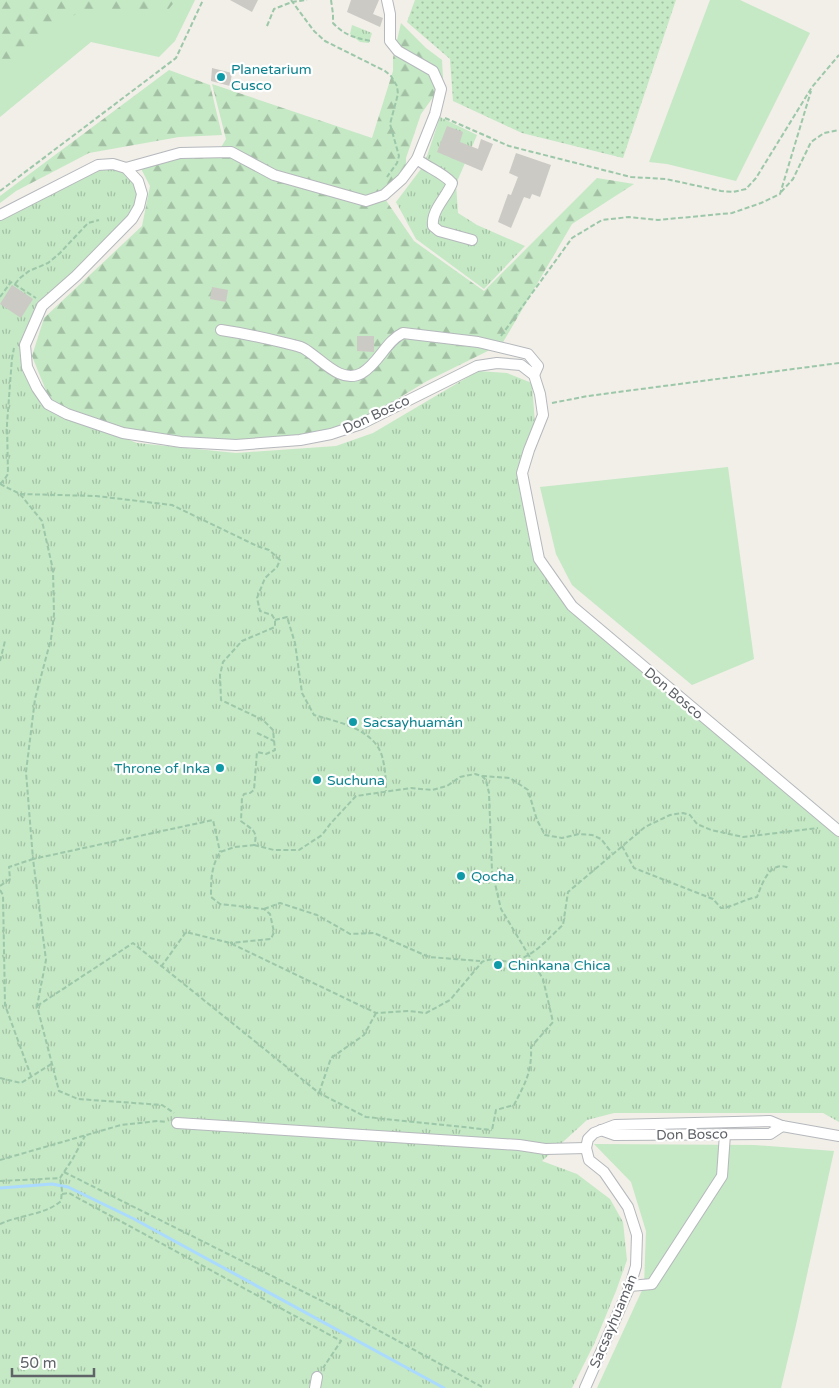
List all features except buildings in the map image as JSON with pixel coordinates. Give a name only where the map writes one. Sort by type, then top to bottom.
[{"type":"street","points":[[0,215],[98,165],[113,164],[126,168],[180,152],[232,152],[274,175],[366,201],[384,195],[402,179],[417,159],[436,114],[441,89],[433,71],[398,51],[390,41],[390,14],[387,0]]},
{"type":"street","points":[[417,159],[424,165],[445,175],[452,182],[449,191],[434,213],[433,226],[439,231],[472,240]]},
{"type":"street","name":"Don Bosco","points":[[126,168],[138,181],[142,194],[139,207],[132,219],[76,276],[44,304],[25,345],[27,367],[37,388],[48,404],[67,414],[123,433],[236,446],[300,440],[331,434],[361,424],[477,366],[496,363],[521,365],[534,375],[543,415],[528,450],[522,473],[539,559],[572,606],[836,828]]},
{"type":"street","points":[[221,330],[302,347],[340,374],[351,377],[363,372],[383,354],[394,337],[402,333],[478,342],[528,354],[538,366],[534,375]]},
{"type":"street","name":"Don Bosco","points":[[601,1130],[615,1125],[770,1121],[782,1126],[839,1136]]},
{"type":"street","points":[[177,1123],[497,1144],[545,1149],[586,1148],[588,1139],[594,1133],[601,1130]]},
{"type":"street","name":"Don Bosco","points":[[601,1130],[615,1135],[770,1134],[782,1126]]},
{"type":"street","points":[[630,1286],[652,1284],[722,1176],[725,1134]]},
{"type":"street","name":"Sacsayhuamán","points":[[584,1388],[630,1286],[636,1266],[637,1235],[628,1207],[604,1172],[589,1160],[586,1148]]},
{"type":"street","points":[[315,1388],[317,1377]]},
{"type":"path","points":[[0,191],[176,58],[203,0]]},
{"type":"path","points":[[267,26],[274,9],[292,1],[307,0]]},
{"type":"path","points":[[331,0],[333,23],[341,32],[371,41]]},
{"type":"path","points":[[292,1],[314,31],[325,41],[385,71],[391,76],[397,86],[398,94],[390,124],[400,156],[397,164],[387,177]]},
{"type":"path","points":[[436,114],[518,149],[631,177],[666,179],[733,192],[746,188],[756,178],[812,87],[839,55]]},
{"type":"path","points":[[780,194],[812,87]]},
{"type":"path","points":[[496,347],[502,334],[572,238],[602,220],[629,217],[658,220],[732,213],[762,203],[780,194],[793,180],[811,142],[824,133],[839,130]]},
{"type":"path","points":[[15,284],[29,271],[48,263],[60,253],[88,223],[99,220]]},
{"type":"path","points":[[0,297],[11,282],[44,304]]},
{"type":"path","points":[[0,1160],[120,1125],[158,1121],[177,1123],[174,1112],[162,1105],[78,1099],[59,1091],[37,1006],[46,960],[33,860],[26,772],[35,699],[51,639],[54,614],[54,570],[42,521],[20,494],[0,484],[8,474],[8,405],[12,358],[17,340]]},
{"type":"path","points":[[542,405],[588,396],[839,363]]},
{"type":"path","points":[[20,494],[96,496],[172,505],[269,550],[280,560],[277,567],[265,578],[257,598],[260,611],[272,615],[276,620]]},
{"type":"path","points":[[276,620],[288,617],[295,643],[302,692],[314,715],[350,726],[372,740],[382,754],[386,775],[386,791]]},
{"type":"path","points":[[254,845],[257,838],[255,832],[241,822],[242,798],[244,794],[254,790],[257,752],[266,754],[275,750],[273,730],[263,720],[221,700],[220,675],[223,662],[242,641],[274,627],[276,620]]},
{"type":"path","points":[[0,661],[5,640]]},
{"type":"path","points":[[257,733],[274,741]]},
{"type":"path","points":[[230,943],[271,939],[274,932],[270,914],[264,910],[220,904],[211,897],[211,876],[214,862],[220,852],[235,847],[254,845],[274,850],[299,850],[322,835],[356,796],[411,788],[432,790],[447,786],[460,777],[475,774],[510,778],[528,790],[537,820],[545,835],[562,838],[579,834],[592,835],[601,839],[612,854]]},
{"type":"path","points":[[482,776],[486,780],[489,793],[492,871],[501,909],[544,979],[552,1022],[531,1048],[532,1061],[528,1077],[514,1105],[496,1110],[492,1130],[497,1144]]},
{"type":"path","points":[[161,967],[186,932],[230,943],[376,1013],[409,1011],[426,1013],[450,1000],[482,962],[489,958],[511,961],[529,956],[563,925],[568,892],[645,827],[670,815],[683,813],[690,815],[697,824],[711,830],[743,837],[836,828]]},
{"type":"path","points":[[0,886],[10,879],[9,868],[33,860],[213,820],[220,852]]},
{"type":"path","points":[[622,846],[634,868],[713,899],[721,908],[731,907],[757,897],[764,878],[772,869],[784,866],[789,868]]},
{"type":"path","points":[[0,890],[3,895],[5,1006],[31,1076]]},
{"type":"path","points":[[264,910],[280,903],[317,915],[350,934],[374,933],[429,957],[482,962]]},
{"type":"path","points":[[37,1006],[133,944],[319,1093],[366,1117],[492,1130]]},
{"type":"path","points":[[319,1093],[331,1058],[364,1035],[376,1013]]},
{"type":"path","points":[[0,1078],[21,1083],[53,1063]]},
{"type":"path","points":[[0,1224],[13,1218],[53,1208],[61,1201],[60,1178],[85,1136]]},
{"type":"path","points":[[64,1172],[354,1317],[484,1388]]},
{"type":"path","points":[[0,1181],[60,1178]]},
{"type":"path","points":[[62,1194],[69,1193],[341,1341],[317,1377]]},
{"type":"green space","points":[[0,0],[195,0],[175,41],[159,57],[91,42],[0,117]]},
{"type":"green space","points":[[0,0],[176,0],[168,10],[76,14],[0,67]]},
{"type":"green space","points":[[415,0],[676,0],[623,158],[522,133],[453,101],[450,59],[407,22]]},
{"type":"green space","points":[[710,0],[740,0],[810,33],[736,181],[667,164],[649,162]]},
{"type":"green space","points":[[401,23],[426,48],[442,60],[443,78],[436,93],[421,114],[406,158],[406,175],[385,199],[414,241],[484,291],[597,178],[634,184],[572,224],[502,344],[427,381],[379,410],[321,433],[253,442],[200,440],[132,431],[51,403],[32,356],[44,318],[142,226],[150,186],[137,161],[220,149],[226,139],[212,84],[372,138],[393,71],[393,58]]},
{"type":"green space","points":[[352,25],[372,33],[369,43],[360,42],[350,34]]},
{"type":"green space","points":[[169,70],[210,85],[222,135],[179,137],[89,153],[16,191],[0,203],[0,196]]},
{"type":"green space","points":[[440,117],[477,135],[456,184],[458,213],[477,225],[525,246],[484,289],[416,239],[396,202],[424,165]]},
{"type":"green space","name":"Sacsayhuamán","points":[[120,161],[138,181],[137,207],[36,310],[20,357],[41,405],[137,443],[236,453],[336,446],[373,433],[478,371],[507,373],[532,383],[536,438],[523,493],[538,559],[571,607],[839,837],[839,1122],[823,1113],[614,1113],[587,1120],[542,1161],[577,1174],[610,1199],[623,1222],[627,1260],[595,1342],[572,1388],[0,1388],[0,218],[98,165]]},
{"type":"green space","points":[[728,467],[754,659],[692,685],[572,585],[556,554],[540,487]]},
{"type":"green space","points":[[594,1144],[754,1145],[834,1151],[781,1388],[597,1388],[644,1286],[646,1231],[631,1182]]},
{"type":"waterway","points":[[0,1188],[52,1184],[68,1187],[134,1219],[444,1388]]},
{"type":"place","name":"Planetarium Cusco","points":[[221,77]]},
{"type":"place","name":"Sacsayhuamán","points":[[353,722]]},
{"type":"place","name":"Throne of Inka","points":[[220,768]]},
{"type":"place","name":"Suchuna","points":[[317,780]]},
{"type":"place","name":"Qocha","points":[[461,876]]},
{"type":"place","name":"Chinkana Chica","points":[[498,965]]}]
